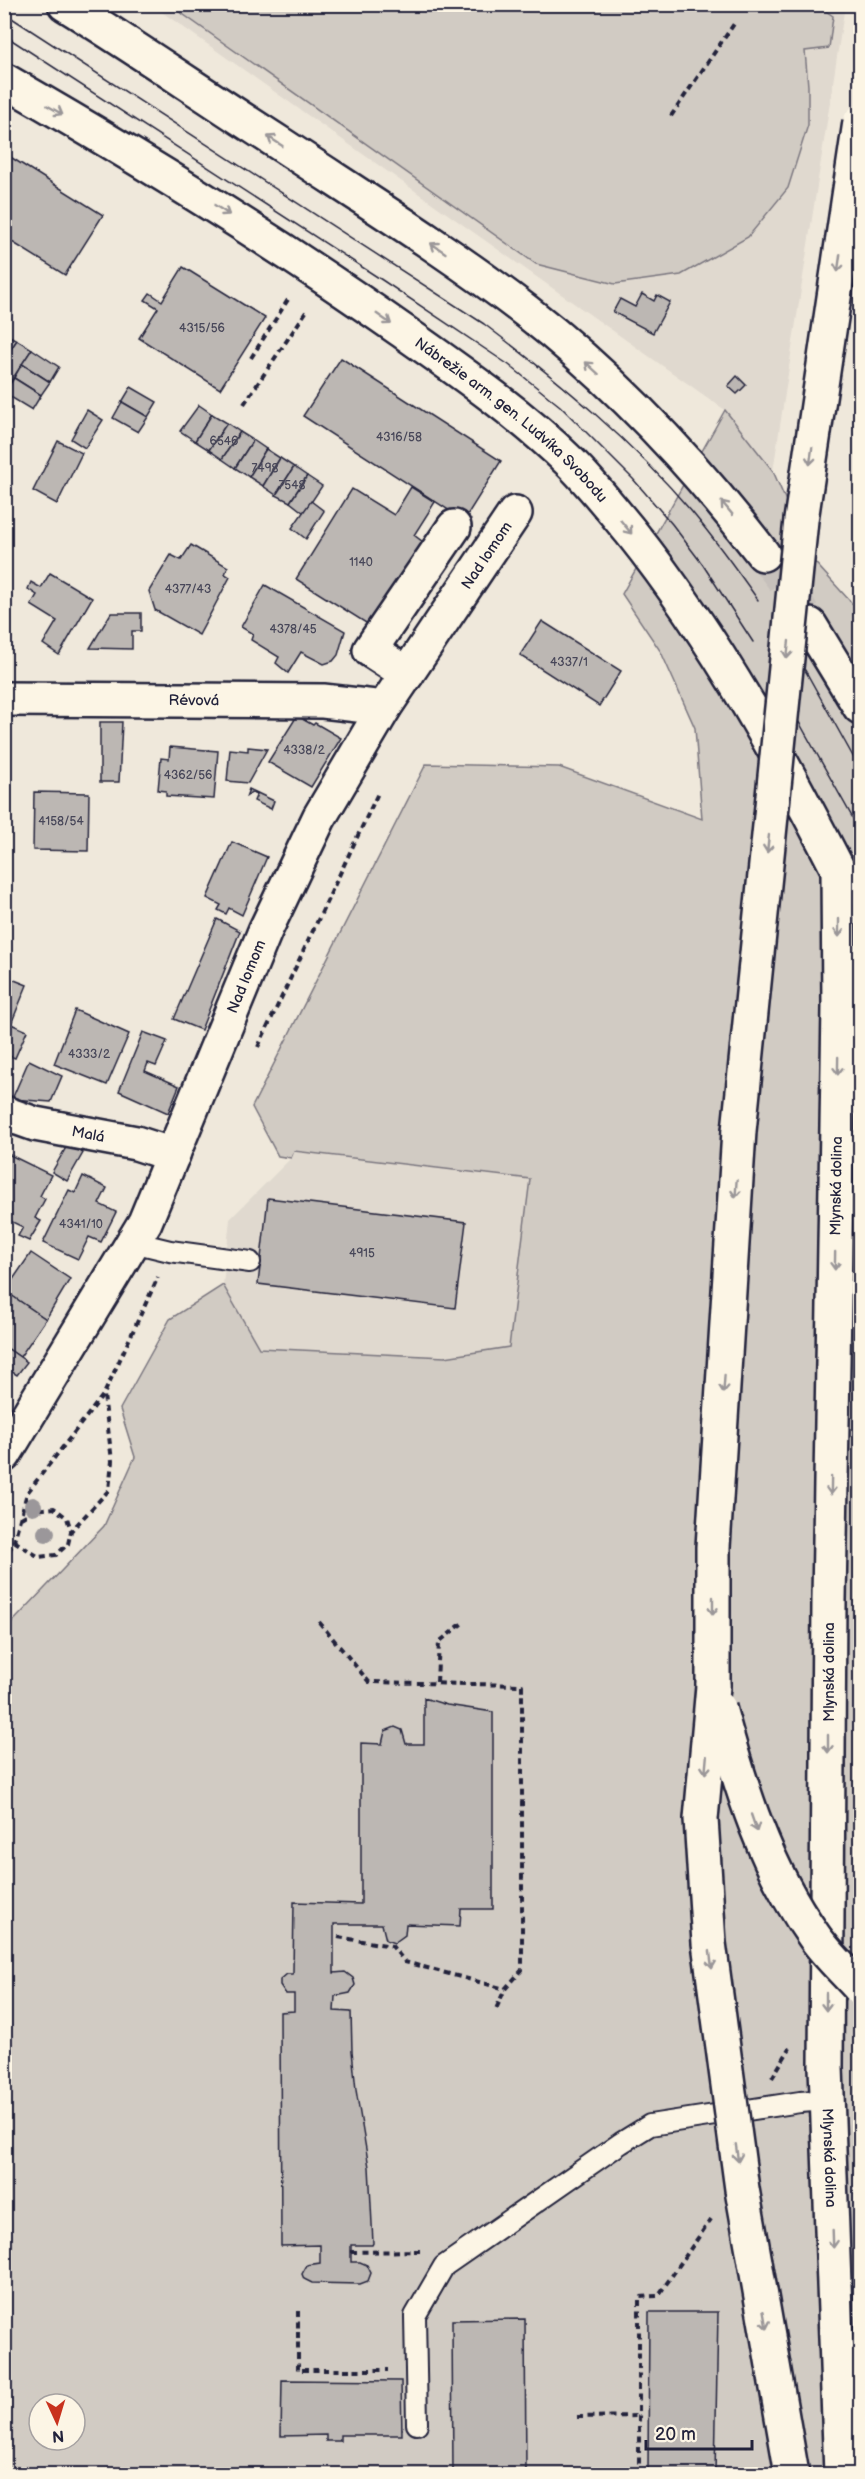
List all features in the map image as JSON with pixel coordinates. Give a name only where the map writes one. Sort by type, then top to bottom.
[{"type":"main road","points":[[65,4],[440,249],[527,312],[628,400],[676,448],[763,554]]},
{"type":"main road","name":"Nábrežie arm. gen. Ludvíka Svobodu","points":[[4,80],[189,189],[360,301],[454,368],[571,463],[661,569],[706,636],[792,782],[849,867],[861,914]]},
{"type":"main road","points":[[792,2475],[742,2189],[709,1943],[701,1819],[713,1686],[713,1547],[739,1131],[801,520],[861,122]]},
{"type":"main road","name":"Nad lomom","points":[[4,1455],[145,1222],[265,931],[319,818],[384,708],[515,513]]},
{"type":"main road","points":[[407,674],[370,650],[454,526]]},
{"type":"main road","points":[[810,625],[861,707]]},
{"type":"main road","name":"Révová","points":[[4,699],[323,700],[384,708]]},
{"type":"main road","name":"Mlynská dolina","points":[[842,2475],[826,2067],[828,1720],[839,1007],[849,867]]},
{"type":"main road","name":"Malá","points":[[4,1113],[35,1124],[136,1143],[173,1155]]},
{"type":"main road","points":[[713,1686],[735,1768],[756,1830],[780,1885],[815,1938],[861,1988]]},
{"type":"lane","points":[[133,1242],[170,1251],[250,1262]]},
{"type":"lane","points":[[417,2424],[415,2316],[444,2266],[650,2125],[800,2102],[828,2100]]},
{"type":"path","points":[[671,116],[736,21]]},
{"type":"path","points":[[251,358],[289,298]]},
{"type":"path","points":[[244,404],[308,309]]},
{"type":"path","points":[[253,1058],[383,783]]},
{"type":"path","points":[[4,1561],[14,1541],[27,1493],[104,1394],[170,1251]]},
{"type":"path","points":[[14,1541],[39,1557],[56,1555],[68,1544],[71,1531],[109,1490],[112,1461],[104,1394]]},
{"type":"path","points":[[20,1518],[35,1510],[54,1508],[67,1518],[71,1531]]},
{"type":"path","points":[[319,1622],[369,1682],[522,1685],[522,1970],[505,1989],[496,2009]]},
{"type":"path","points":[[436,1682],[439,1642],[464,1622]]},
{"type":"path","points":[[339,1937],[392,1946],[405,1962],[505,1989]]},
{"type":"path","points":[[752,2110],[792,2044]]},
{"type":"path","points":[[639,2475],[639,2297],[658,2296],[711,2219],[709,2208]]},
{"type":"path","points":[[351,2252],[407,2253],[430,2250]]},
{"type":"path","points":[[298,2311],[298,2370],[416,2370]]},
{"type":"path","points":[[577,2417],[639,2416]]},
{"type":"shaded area","points":[[152,5],[845,5],[773,471],[725,410]]},
{"type":"shaded area","points":[[170,5],[817,5],[833,16],[829,48],[805,51],[808,125],[788,188],[748,237],[681,275],[615,284],[536,264]]},
{"type":"shaded area","points":[[725,410],[773,471],[810,557],[860,612],[860,2474],[14,2474],[4,2461],[4,1631],[104,1526],[135,1457],[120,1409],[170,1319],[223,1285],[259,1348],[445,1357],[509,1347],[530,1179],[294,1151],[291,1158],[278,1156],[252,1107],[426,764],[559,767],[702,819],[695,728],[661,652],[622,594]]},
{"type":"shaded area","points":[[294,1151],[530,1179],[509,1347],[445,1357],[259,1348],[223,1285],[230,1219],[291,1158]]},
{"type":"building","points":[[4,153],[103,215],[65,275],[4,237]]},
{"type":"building","points":[[183,267],[265,318],[220,389],[139,338],[158,308],[145,300],[150,293],[162,301]]},
{"type":"building","points":[[642,294],[654,301],[657,295],[670,302],[653,333],[613,312],[620,299],[635,307]]},
{"type":"building","points":[[4,333],[17,340],[4,359]]},
{"type":"building","points":[[17,340],[32,349],[4,392],[4,359]]},
{"type":"building","points":[[32,349],[59,367],[50,382],[22,364]]},
{"type":"building","points":[[341,358],[501,461],[464,520],[303,416]]},
{"type":"building","points":[[22,364],[50,382],[41,395],[14,378]]},
{"type":"building","points":[[737,376],[746,385],[737,394],[728,386]]},
{"type":"building","points":[[14,378],[41,395],[32,410],[4,393]]},
{"type":"building","points":[[131,387],[157,402],[148,417],[122,402]]},
{"type":"building","points":[[122,402],[148,417],[138,432],[113,418]]},
{"type":"building","points":[[199,405],[212,414],[195,441],[180,431]]},
{"type":"building","points":[[87,410],[103,420],[85,448],[71,439]]},
{"type":"building","points":[[212,414],[227,423],[209,450],[195,441]]},
{"type":"building","points":[[227,423],[240,432],[222,459],[209,450]]},
{"type":"building","points":[[240,432],[253,440],[235,468],[222,459]]},
{"type":"building","points":[[253,440],[266,449],[249,477],[235,468]]},
{"type":"building","points":[[58,441],[82,453],[57,504],[33,491]]},
{"type":"building","points":[[266,449],[280,458],[263,486],[249,477]]},
{"type":"building","points":[[280,458],[294,467],[276,495],[263,486]]},
{"type":"building","points":[[294,467],[307,476],[290,502],[276,495]]},
{"type":"building","points":[[307,476],[322,486],[304,513],[290,502]]},
{"type":"building","points":[[411,487],[435,502],[414,535],[427,545],[374,628],[296,579],[352,489],[394,515]]},
{"type":"building","points":[[311,501],[324,511],[306,539],[292,528]]},
{"type":"building","points":[[191,545],[228,567],[225,574],[230,577],[199,635],[155,610],[149,591],[171,555],[181,560]]},
{"type":"building","points":[[50,573],[92,598],[59,655],[43,644],[57,621],[31,605],[37,595],[28,589],[31,582],[41,588]]},
{"type":"building","points":[[265,585],[345,631],[338,655],[333,661],[324,664],[301,652],[288,673],[276,663],[279,657],[251,640],[253,634],[241,627]]},
{"type":"building","points":[[111,613],[141,613],[141,631],[132,631],[132,649],[90,648]]},
{"type":"building","points":[[542,621],[621,671],[599,706],[520,655]]},
{"type":"building","points":[[297,716],[341,738],[311,787],[268,762]]},
{"type":"building","points":[[100,722],[122,722],[119,782],[100,782]]},
{"type":"building","points":[[170,747],[218,751],[214,799],[166,796],[166,791],[158,790],[161,758],[169,759]]},
{"type":"building","points":[[248,747],[267,749],[248,783],[227,781],[230,749],[248,751]]},
{"type":"building","points":[[249,789],[274,801],[271,809],[254,801],[257,794],[251,792],[246,797]]},
{"type":"building","points":[[34,792],[89,793],[88,851],[33,850]]},
{"type":"building","points":[[232,842],[267,857],[242,915],[229,908],[226,914],[218,910],[221,905],[207,898]]},
{"type":"building","points":[[217,919],[240,931],[201,1030],[174,1019]]},
{"type":"building","points":[[4,976],[27,985],[11,1024],[27,1031],[15,1058],[4,1054]]},
{"type":"building","points":[[75,1010],[129,1034],[107,1085],[54,1064]]},
{"type":"building","points":[[143,1032],[167,1041],[156,1066],[148,1063],[145,1071],[179,1086],[168,1113],[119,1091]]},
{"type":"building","points":[[29,1060],[62,1076],[51,1102],[12,1099]]},
{"type":"building","points":[[68,1144],[83,1153],[67,1181],[52,1172]]},
{"type":"building","points":[[4,1152],[51,1175],[40,1196],[45,1199],[35,1218],[41,1221],[29,1241],[18,1236],[23,1227],[4,1218]]},
{"type":"building","points":[[83,1176],[107,1188],[99,1204],[116,1212],[101,1242],[89,1237],[78,1259],[43,1243],[69,1190],[75,1193]]},
{"type":"building","points":[[268,1198],[466,1222],[455,1308],[258,1284]]},
{"type":"building","points":[[31,1253],[70,1279],[46,1319],[5,1291]]},
{"type":"building","points":[[5,1291],[46,1319],[20,1357],[4,1346]]},
{"type":"building","points":[[4,1346],[27,1362],[17,1375],[4,1367]]},
{"type":"building","points":[[424,1698],[447,1705],[493,1712],[493,1909],[461,1909],[460,1926],[406,1924],[405,1935],[394,1943],[386,1940],[382,1924],[334,1924],[334,1973],[345,1972],[353,1978],[355,1985],[350,1993],[335,1996],[334,2011],[351,2012],[356,2090],[369,2167],[373,2243],[372,2245],[351,2245],[351,2262],[367,2265],[371,2273],[368,2281],[360,2284],[312,2283],[304,2279],[302,2274],[307,2265],[320,2263],[320,2245],[281,2246],[280,2012],[294,2011],[294,1994],[286,1994],[280,1985],[280,1980],[287,1974],[293,1974],[294,1902],[361,1904],[361,1743],[382,1744],[385,1731],[395,1727],[402,1730],[406,1744],[424,1744]]},
{"type":"building","points":[[649,2312],[718,2312],[715,2474],[648,2474]]},
{"type":"building","points":[[525,2319],[526,2474],[453,2474],[452,2320]]},
{"type":"building","points":[[282,2380],[401,2381],[402,2435],[340,2435],[340,2441],[326,2441],[326,2435],[281,2436]]},
{"type":"tunnel","points":[[763,554],[784,581],[803,613]]},
{"type":"tram line","points":[[4,13],[484,324],[512,345],[593,412],[644,460],[692,512],[758,600]]},
{"type":"tram line","points":[[4,35],[382,280],[509,365],[560,406],[633,479],[672,524],[703,565],[753,642]]},
{"type":"tram line","points":[[805,670],[860,769]]},
{"type":"tram line","points":[[799,722],[860,831]]}]
